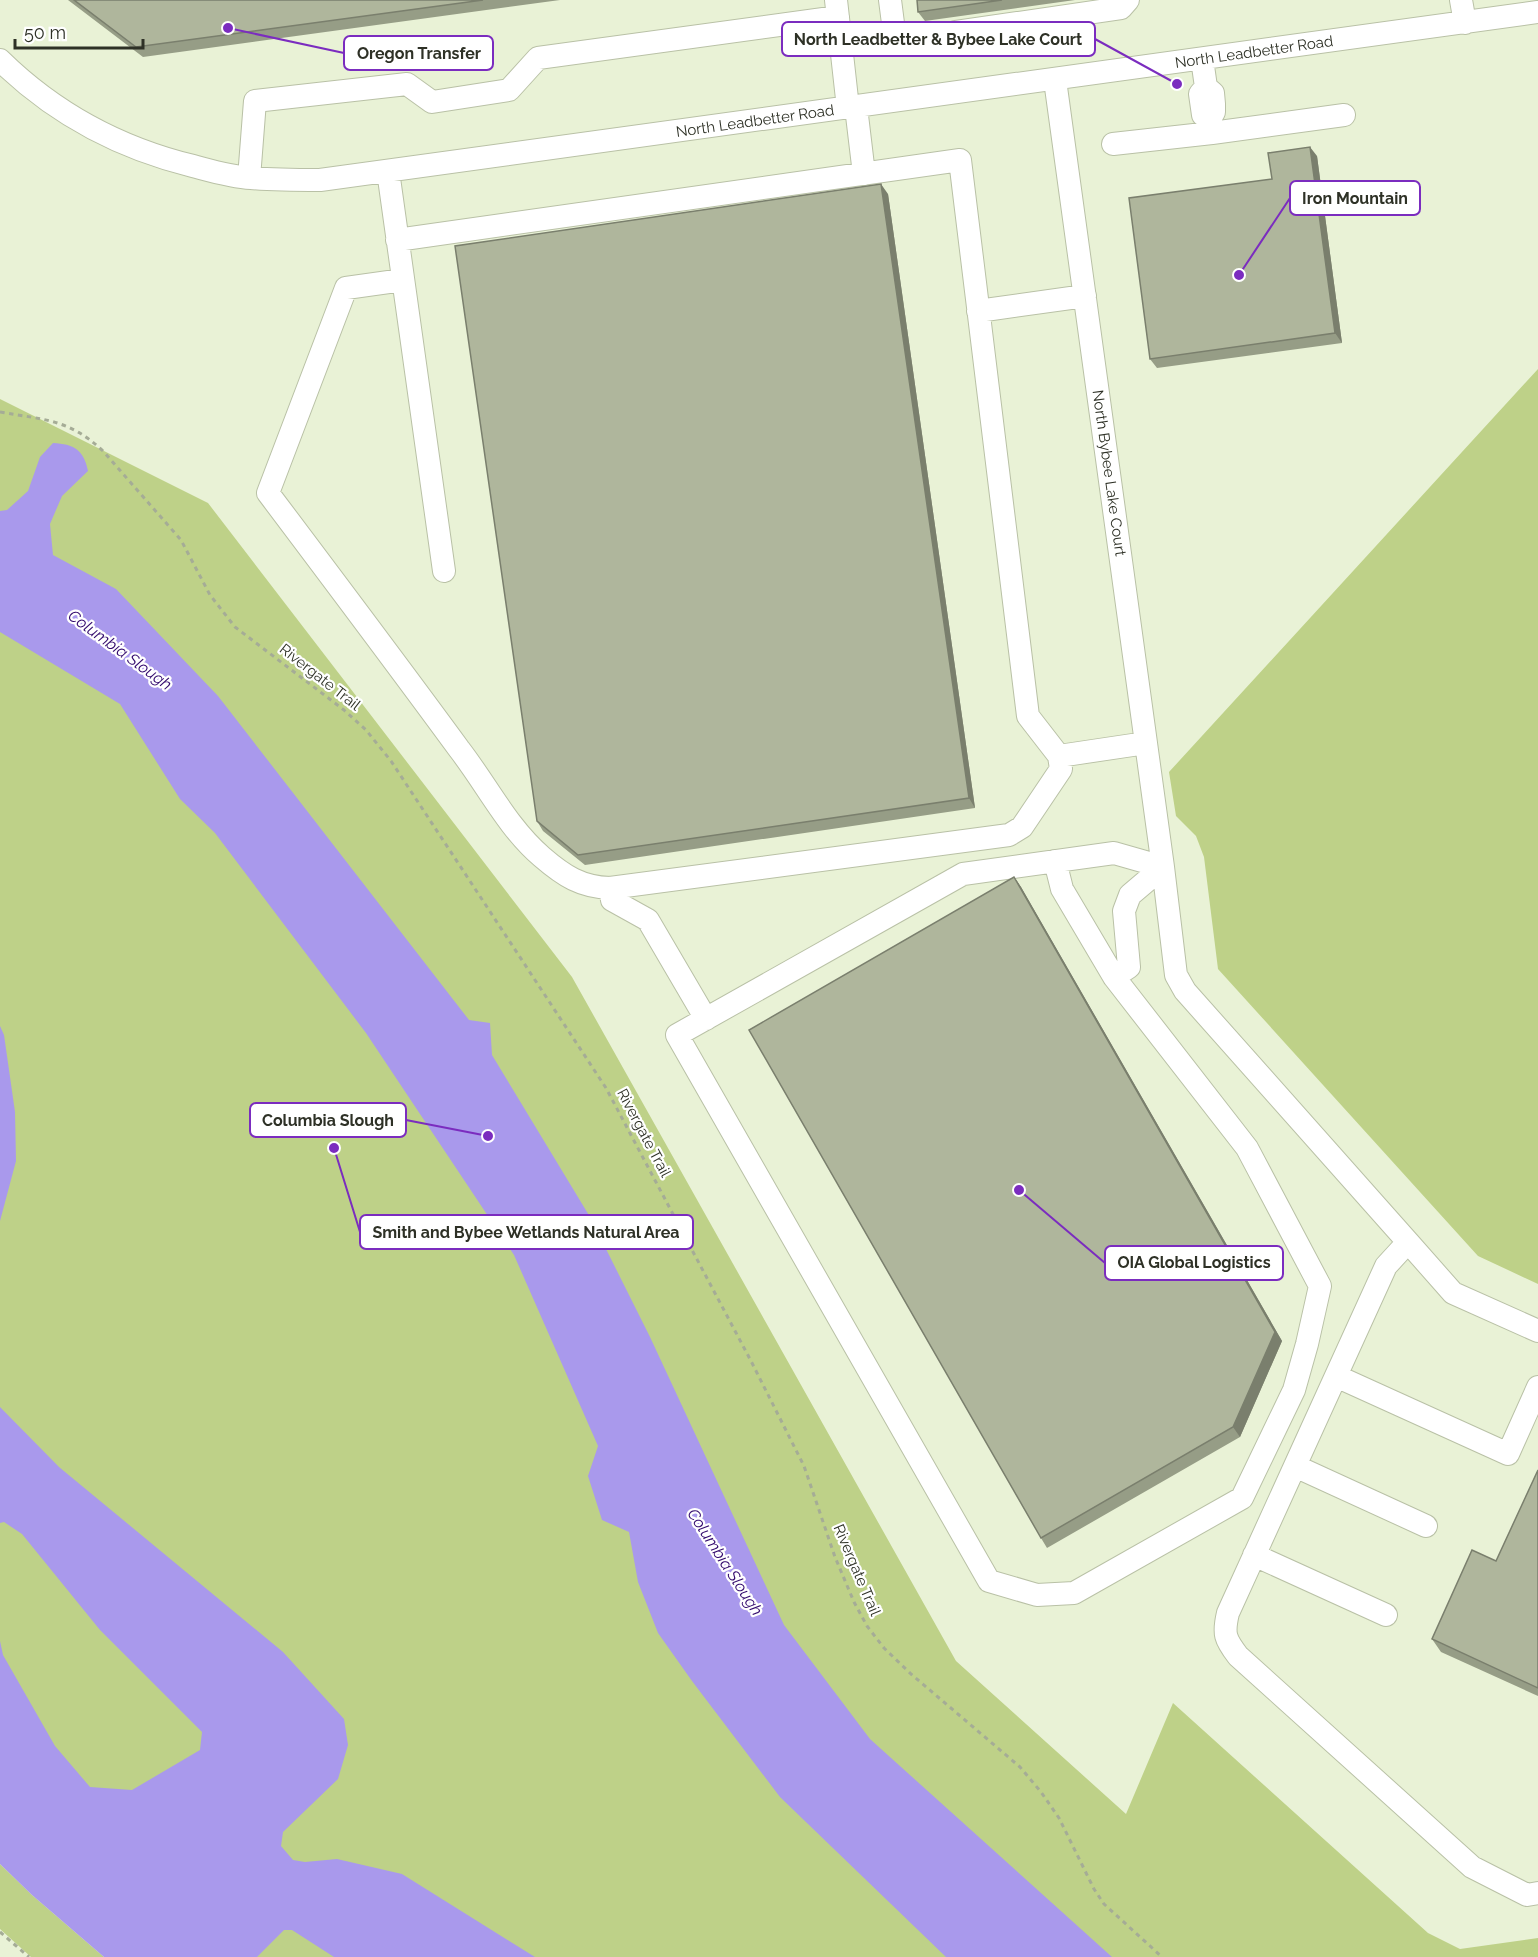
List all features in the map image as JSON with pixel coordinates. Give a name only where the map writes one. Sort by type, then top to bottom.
[{"type":"street","points":[[249,178],[255,101],[407,84],[432,102],[509,90],[538,58],[839,18],[894,31],[890,0]]},
{"type":"street","points":[[956,32],[1121,8],[1128,0]]},
{"type":"street","points":[[1461,0],[1465,22]]},
{"type":"street","name":"North Leadbetter Road","points":[[0,60],[72,118],[128,147],[174,162],[249,178],[320,180],[1538,12]]},
{"type":"street","points":[[839,18],[864,174]]},
{"type":"street","points":[[1202,59],[1206,87],[1200,94],[1200,106],[1211,126]]},
{"type":"street","name":"North Bybee Lake Court","points":[[1055,80],[1176,975],[1185,991],[1453,1293],[1538,1331]]},
{"type":"street","points":[[1113,144],[1211,126],[1344,115]]},
{"type":"street","points":[[397,240],[960,160],[1028,716],[1059,756],[1061,769],[1023,827],[1009,835],[610,888],[590,887],[569,878],[542,857],[509,824],[471,765],[268,493],[346,288],[403,280]]},
{"type":"street","points":[[388,171],[444,571]]},
{"type":"street","points":[[978,310],[1085,296]]},
{"type":"street","points":[[1059,756],[1146,743]]},
{"type":"street","points":[[1055,861],[1062,889],[1114,977],[1247,1148],[1320,1286],[1294,1390],[1242,1498],[1074,1593],[1037,1595],[989,1581],[677,1035],[963,874],[1055,861],[1114,853],[1163,867]]},
{"type":"street","points":[[1114,977],[1129,968],[1124,911],[1130,895],[1163,867]]},
{"type":"street","points":[[610,888],[612,900],[648,920],[706,1019]]},
{"type":"street","points":[[1408,1242],[1386,1266],[1228,1613],[1224,1631],[1238,1656],[1472,1867],[1527,1895],[1538,1893]]},
{"type":"street","points":[[1336,1376],[1508,1454],[1538,1387]]},
{"type":"street","points":[[1295,1466],[1426,1526]]},
{"type":"street","points":[[1254,1555],[1386,1616]]},
{"type":"path","name":"Rivergate Trail","points":[[0,411],[64,424],[90,438],[181,540],[210,595],[235,627],[344,710],[366,730],[391,761],[606,1088],[752,1361],[804,1466],[835,1557],[867,1626],[884,1648],[924,1686],[1020,1767],[1059,1818],[1104,1904],[1162,1957]]},
{"type":"path","points":[[0,1932],[29,1957]]},
{"type":"green space","points":[[1538,369],[1538,1284],[1478,1256],[1218,969],[1204,857],[1196,836],[1176,816],[1169,772]]},
{"type":"green space","points":[[0,399],[208,503],[572,977],[956,1661],[1126,1814],[1173,1703],[1428,1933],[1460,1949],[1538,1938],[1538,1957],[109,1957],[0,1858]]},
{"type":"green space","points":[[0,1864],[104,1957],[31,1957],[0,1929]]},
{"type":"water","name":"Columbia Slough","points":[[53,443],[77,449],[84,458],[88,471],[62,496],[50,524],[53,555],[116,589],[218,696],[469,1020],[490,1023],[492,1055],[590,1217],[650,1337],[784,1625],[870,1739],[1112,1957],[946,1957],[780,1797],[658,1633],[638,1582],[629,1532],[602,1520],[588,1476],[598,1446],[514,1255],[366,1033],[215,833],[180,799],[120,704],[0,632],[0,511],[7,510],[28,491],[40,457]]},
{"type":"water","points":[[0,1026],[4,1035],[15,1112],[16,1161],[0,1221]]},
{"type":"water","points":[[0,1407],[59,1467],[283,1652],[344,1719],[348,1745],[338,1779],[283,1832],[281,1846],[293,1860],[305,1862],[337,1859],[402,1874],[535,1957],[334,1957],[292,1930],[284,1930],[257,1957],[104,1957],[0,1864],[0,1641],[3,1655],[55,1746],[90,1787],[132,1790],[200,1750],[202,1732],[100,1630],[22,1534],[4,1522],[0,1523]]},
{"type":"building","points":[[74,0],[483,0],[136,47]]},
{"type":"building","points":[[917,0],[1002,0],[918,12]]},
{"type":"building","points":[[1310,147],[1335,333],[1150,359],[1129,198],[1272,179],[1268,153]]},
{"type":"building","points":[[881,184],[969,798],[578,855],[537,821],[455,246]]},
{"type":"building","points":[[1014,877],[1275,1332],[1233,1427],[1041,1538],[749,1030]]},
{"type":"building","points":[[1538,1470],[1538,1688],[1432,1639],[1472,1550],[1496,1561]]},
{"type":"place","name":"Oregon Transfer","points":[[228,28]]},
{"type":"place","name":"North Leadbetter & Bybee Lake Court","points":[[1177,84]]},
{"type":"place","name":"Iron Mountain","points":[[1239,275]]},
{"type":"place","name":"Columbia Slough","points":[[488,1136]]},
{"type":"place","name":"Smith and Bybee Wetlands Natural Area","points":[[334,1148]]},
{"type":"place","name":"OIA Global Logistics","points":[[1019,1190]]}]
